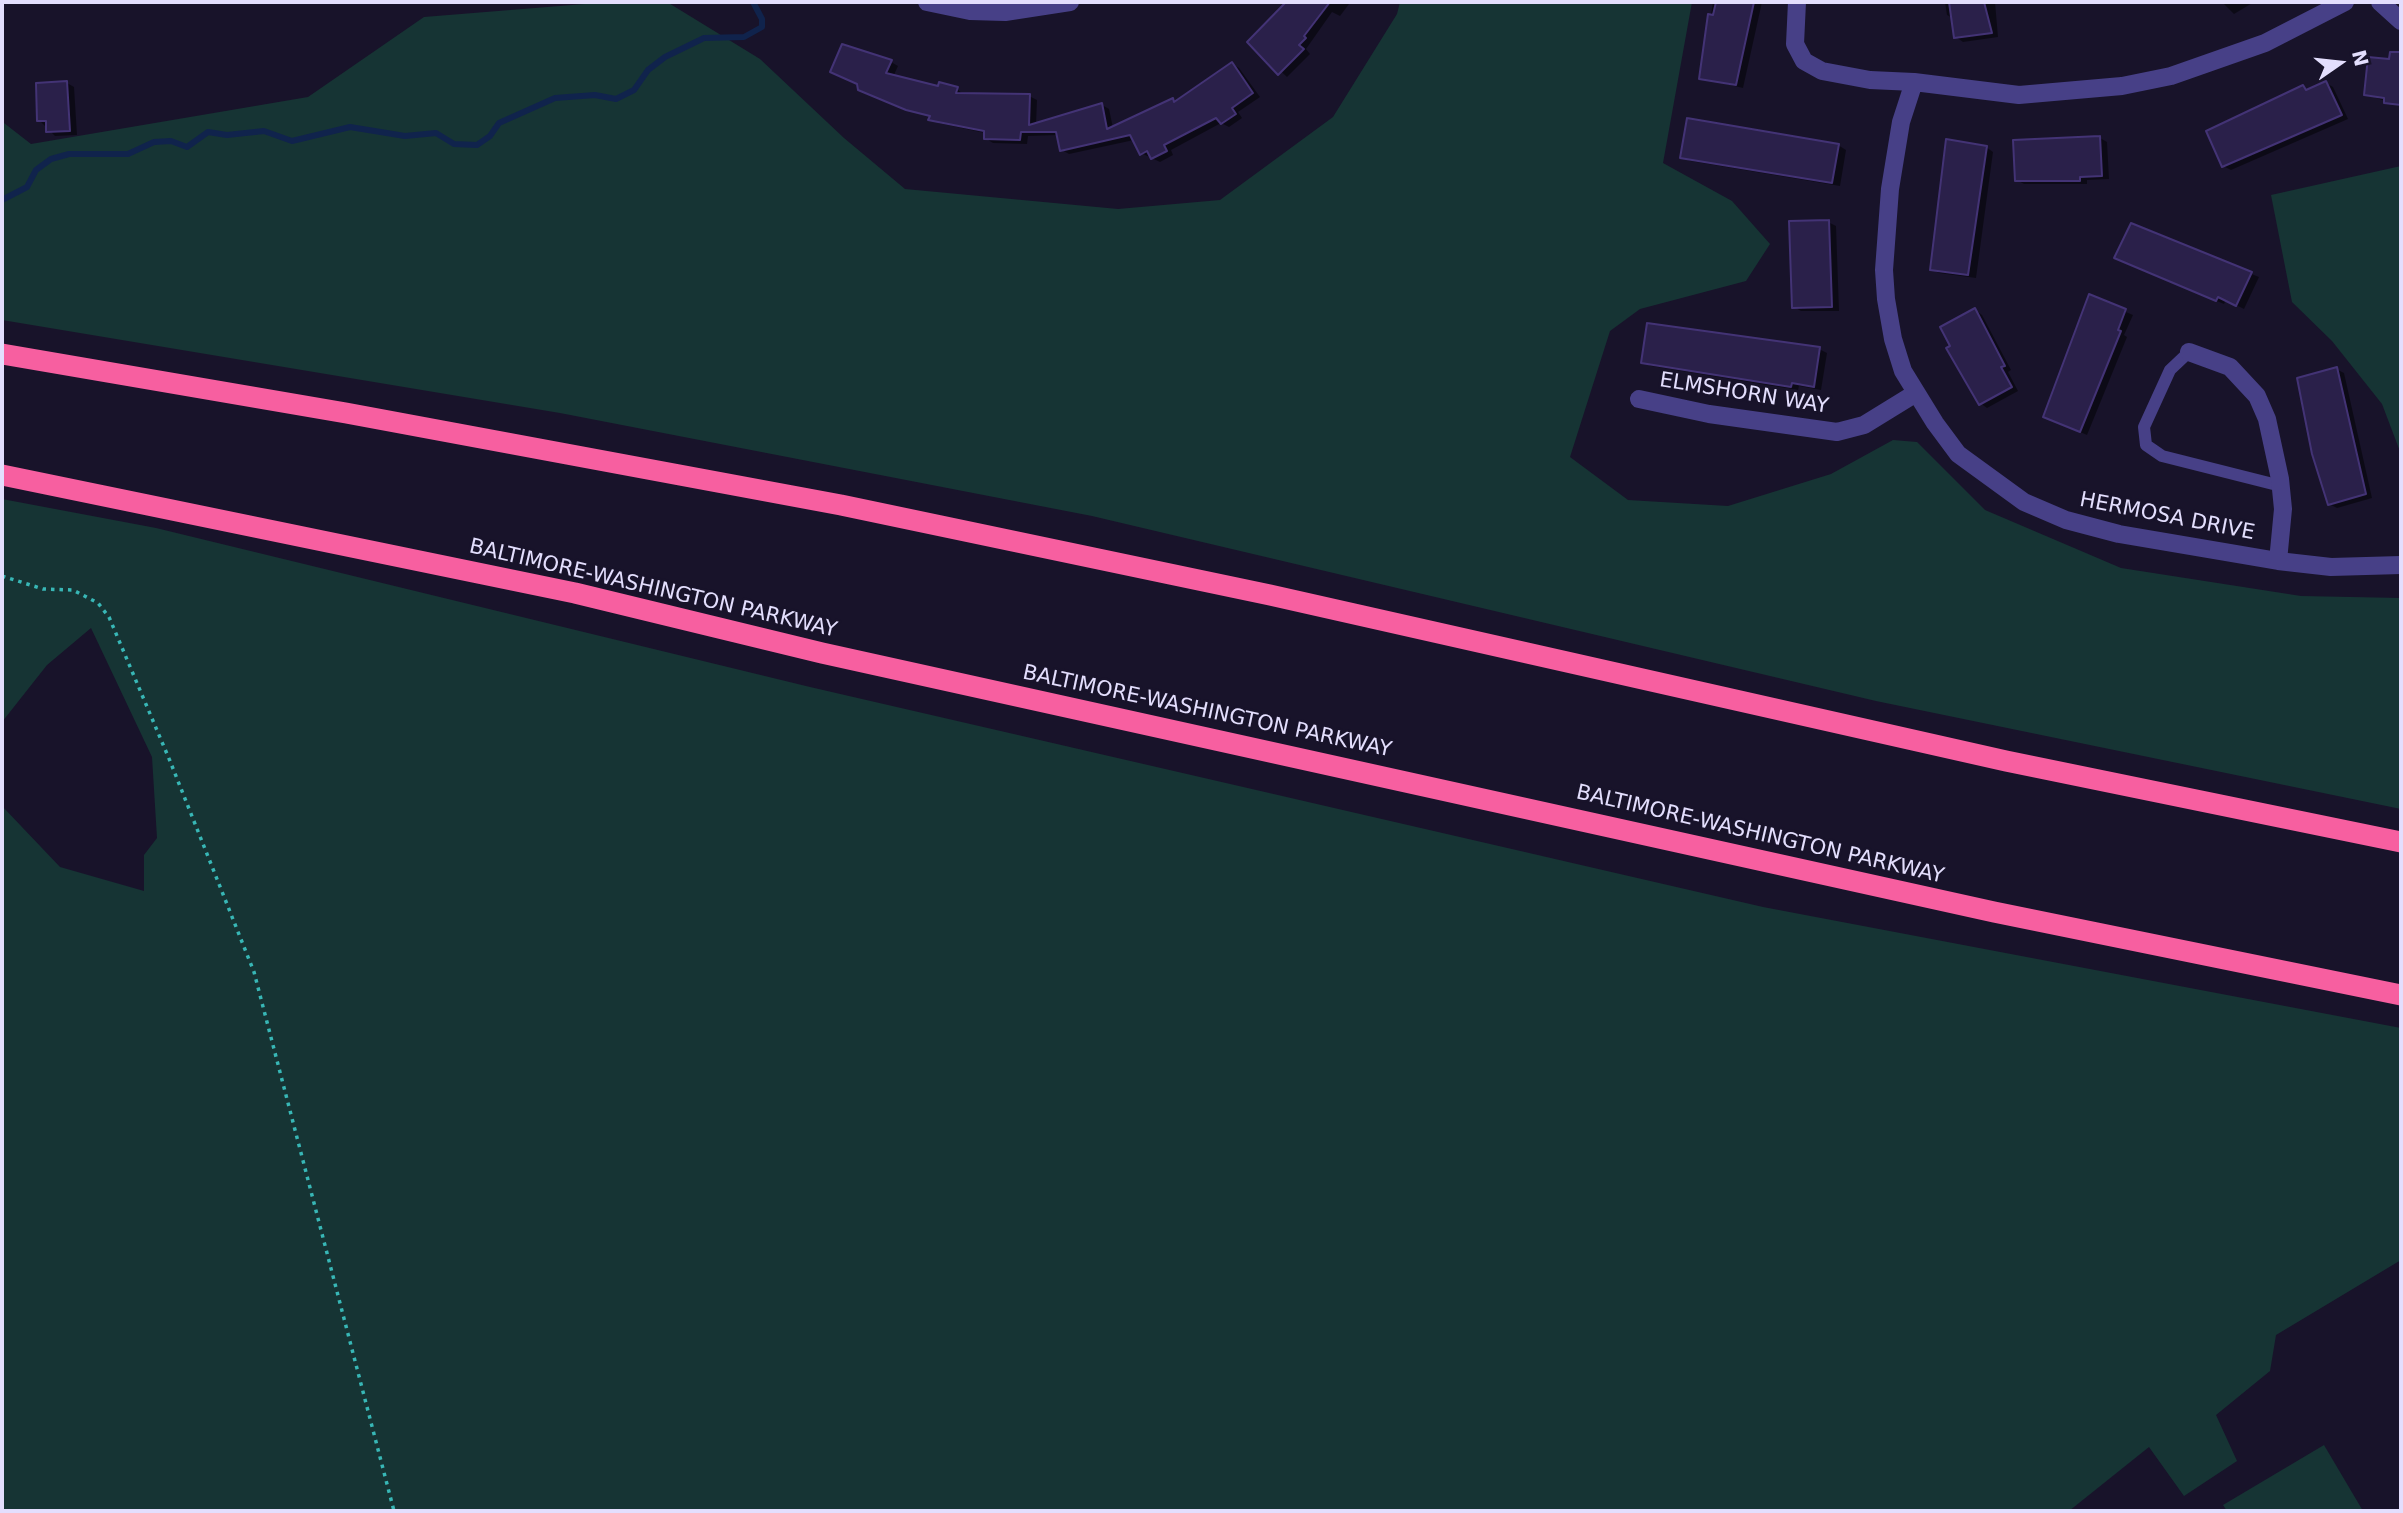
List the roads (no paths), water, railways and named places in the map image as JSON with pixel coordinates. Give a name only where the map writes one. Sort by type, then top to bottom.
[{"type":"highway","points":[[2,354],[359,415],[841,505],[1284,598],[2006,761],[2401,842]]},
{"type":"highway","name":"BALTIMORE-WASHINGTON PARKWAY","points":[[2,475],[575,593],[822,653],[1980,909],[2401,995]]},
{"type":"street","points":[[927,2],[970,10],[1005,12],[1070,2]]},
{"type":"street","points":[[1797,2],[1795,44],[1804,61],[1834,73],[1870,80],[1914,82],[2019,95],[2122,86],[2171,76],[2224,60],[2265,43],[2345,2]]},
{"type":"street","points":[[2380,2],[2401,21]]},
{"type":"street","name":"HERMOSA DRIVE","points":[[1914,82],[1896,146],[1884,271],[1893,340],[1903,371],[1958,454],[2024,502],[2066,520],[2119,534],[2278,561],[2331,567],[2401,565]]},
{"type":"street","points":[[2189,352],[2230,367],[2257,396],[2267,419],[2283,509],[2278,561]]},
{"type":"street","name":"ELMSHORN WAY","points":[[1639,399],[1709,414],[1837,432],[1864,425],[1916,393]]},
{"type":"lane","points":[[2189,352],[2170,370],[2144,427],[2146,445],[2162,456],[2281,486]]},
{"type":"waterway","points":[[2,200],[27,187],[36,170],[51,159],[69,154],[128,154],[154,142],[171,141],[187,147],[208,132],[227,135],[264,131],[292,141],[350,127],[405,136],[436,133],[454,144],[477,145],[490,136],[499,123],[555,98],[595,95],[616,99],[634,90],[648,70],[665,57],[704,38],[744,37],[762,27],[762,19],[753,2]]}]
